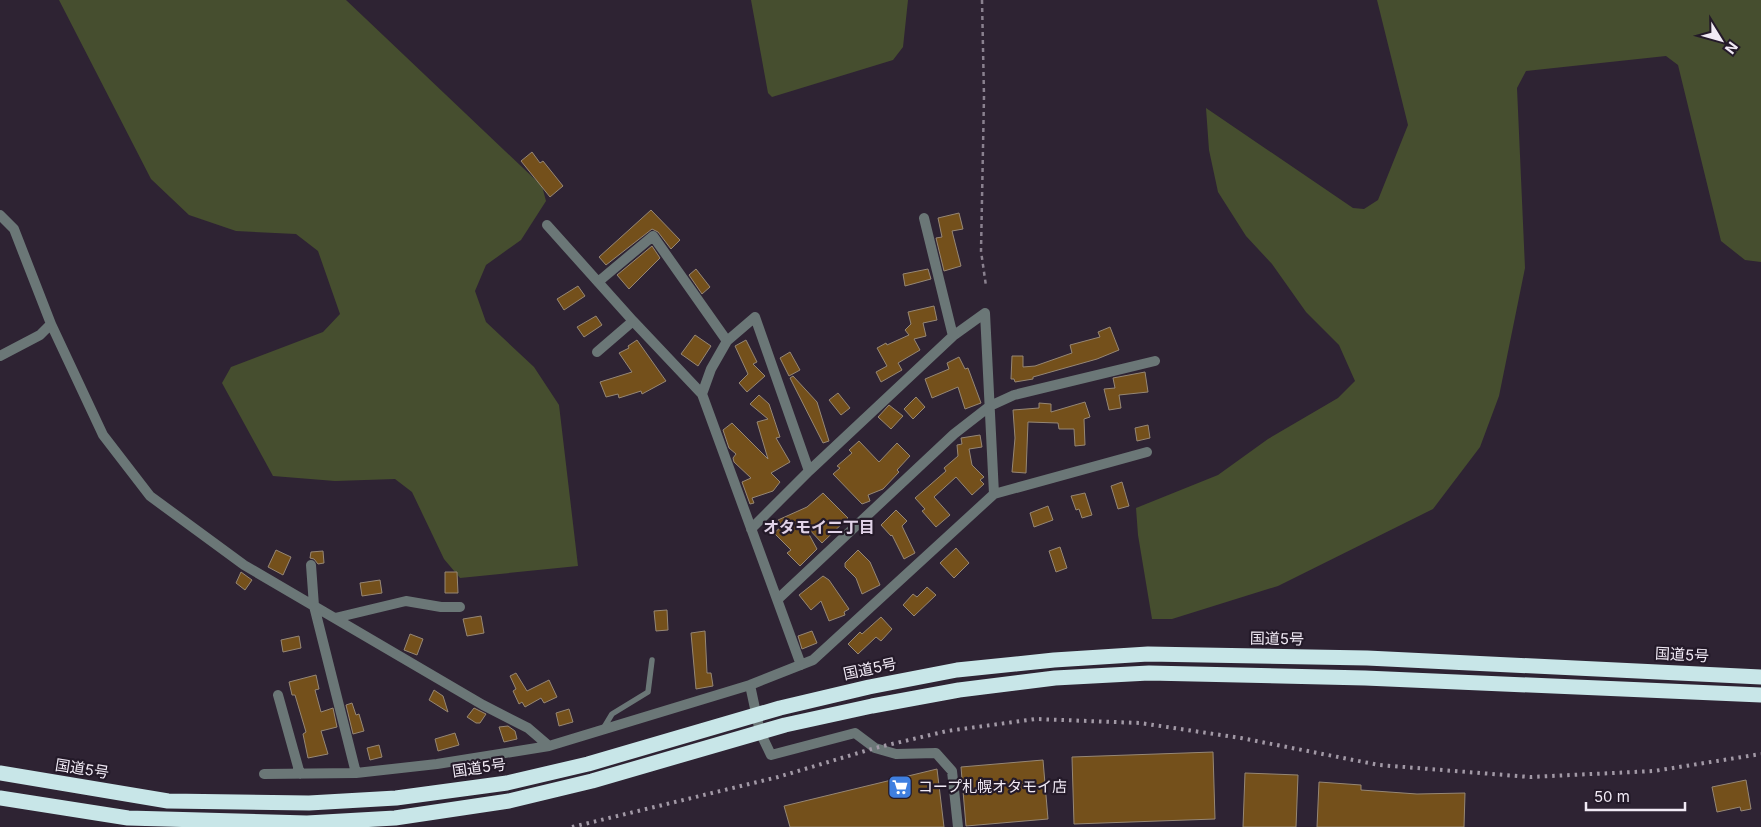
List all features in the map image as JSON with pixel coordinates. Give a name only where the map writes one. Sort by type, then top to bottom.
[{"type":"highway","name":"国道5号","points":[[0,773],[168,801],[309,803],[396,798],[516,780],[588,764],[780,708],[869,687],[957,670],[1054,660],[1148,654],[1367,658],[1761,676]]},
{"type":"highway","points":[[0,798],[128,818],[307,823],[395,818],[509,801],[574,786],[760,732],[872,706],[959,690],[1055,678],[1149,672],[1365,678],[1761,696]]},
{"type":"street","points":[[0,215],[14,229],[51,324],[103,434],[150,496],[244,566],[483,705],[528,728],[549,746]]},
{"type":"street","points":[[924,218],[953,336]]},
{"type":"street","points":[[547,225],[633,321],[702,394],[801,665]]},
{"type":"street","points":[[598,282],[653,236],[727,341]]},
{"type":"street","points":[[751,529],[809,471],[953,336],[986,313],[994,494]]},
{"type":"street","points":[[702,394],[711,369],[727,341],[755,317],[809,471]]},
{"type":"street","points":[[597,352],[633,321]]},
{"type":"street","points":[[0,356],[40,335],[51,324]]},
{"type":"street","points":[[778,599],[954,434],[990,406],[1014,395],[1155,361]]},
{"type":"street","points":[[264,774],[356,772],[437,764],[549,746],[750,685],[813,660],[994,494],[1148,452]]},
{"type":"street","points":[[311,565],[314,606],[356,772]]},
{"type":"street","points":[[335,618],[406,601],[441,607],[460,607]]},
{"type":"street","points":[[750,685],[760,732],[772,755],[855,733],[875,748],[896,754],[936,753],[952,771],[958,827]]},
{"type":"street","points":[[278,695],[300,774]]},
{"type":"lane","points":[[602,731],[612,714],[648,692],[652,660]]},
{"type":"path","points":[[982,0],[984,96],[981,242],[986,286]]},
{"type":"green space","points":[[59,0],[346,0],[542,186],[546,201],[521,240],[486,265],[475,291],[486,322],[534,367],[559,405],[578,566],[460,578],[444,559],[412,492],[395,479],[335,481],[273,476],[222,383],[231,367],[323,332],[340,314],[318,251],[296,234],[236,231],[189,215],[151,179]]},
{"type":"green space","points":[[751,0],[908,0],[903,47],[893,60],[772,97],[768,93]]},
{"type":"green space","points":[[1377,0],[1761,0],[1761,262],[1745,260],[1721,241],[1678,65],[1666,56],[1526,71],[1517,88],[1525,268],[1499,396],[1480,447],[1433,509],[1278,586],[1172,619],[1152,619],[1138,535],[1136,508],[1218,475],[1268,439],[1338,398],[1355,381],[1339,345],[1306,312],[1272,264],[1246,236],[1218,192],[1209,150],[1206,108],[1353,208],[1364,209],[1378,200],[1408,125]]},
{"type":"building","points":[[532,152],[540,163],[543,161],[563,186],[550,197],[521,161]]},
{"type":"building","points":[[651,210],[680,240],[671,249],[658,232],[652,229],[606,265],[599,257]]},
{"type":"building","points":[[959,213],[963,229],[952,231],[961,266],[944,271],[936,238],[942,237],[938,218]]},
{"type":"building","points":[[652,246],[660,258],[629,289],[617,275]]},
{"type":"building","points":[[696,269],[710,287],[702,294],[689,275]]},
{"type":"building","points":[[928,269],[931,279],[905,286],[903,274]]},
{"type":"building","points":[[578,286],[585,296],[564,310],[557,299]]},
{"type":"building","points":[[934,306],[937,320],[923,323],[926,336],[914,339],[920,350],[898,363],[902,370],[881,382],[876,372],[887,366],[877,348],[909,335],[905,330],[911,324],[908,312]]},
{"type":"building","points":[[596,316],[602,325],[584,337],[577,327]]},
{"type":"building","points":[[1110,327],[1119,350],[1097,359],[1033,377],[1033,379],[1015,382],[1014,379],[1011,379],[1012,356],[1023,356],[1023,367],[1035,366],[1072,353],[1070,345],[1100,337],[1098,332]]},
{"type":"building","points":[[695,335],[711,346],[698,366],[681,354]]},
{"type":"building","points":[[637,340],[666,381],[642,394],[641,391],[619,398],[618,394],[606,397],[600,382],[632,372],[619,353],[629,348],[628,346]]},
{"type":"building","points":[[746,340],[757,362],[753,364],[765,376],[747,392],[739,383],[748,374],[735,346]]},
{"type":"building","points":[[790,352],[800,370],[789,376],[780,358]]},
{"type":"building","points":[[959,357],[965,369],[968,368],[981,403],[965,409],[958,387],[932,398],[925,379],[949,369],[947,363]]},
{"type":"building","points":[[1145,372],[1148,392],[1119,395],[1121,408],[1109,410],[1104,389],[1115,388],[1113,378]]},
{"type":"building","points":[[793,376],[817,402],[829,441],[823,443],[790,378]]},
{"type":"building","points":[[838,393],[850,408],[841,415],[829,400]]},
{"type":"building","points":[[759,395],[769,404],[780,437],[776,438],[790,462],[771,473],[780,482],[773,491],[752,498],[754,503],[750,504],[742,482],[751,478],[734,462],[733,458],[736,454],[729,448],[723,430],[732,423],[768,459],[757,422],[768,419],[750,404]]},
{"type":"building","points":[[916,397],[925,407],[913,419],[904,409]]},
{"type":"building","points":[[1085,402],[1090,417],[1084,419],[1085,445],[1075,446],[1074,429],[1059,429],[1058,423],[1028,422],[1026,473],[1012,472],[1015,438],[1013,410],[1039,408],[1039,403],[1051,404],[1051,412]]},
{"type":"building","points":[[889,405],[903,416],[891,429],[878,417]]},
{"type":"building","points":[[1148,425],[1150,438],[1137,441],[1135,428]]},
{"type":"building","points":[[980,435],[982,447],[969,449],[972,465],[984,477],[980,480],[984,484],[972,495],[956,477],[934,497],[950,515],[936,527],[922,511],[925,509],[915,498],[946,471],[944,468],[958,456],[957,445],[962,444],[961,438]]},
{"type":"building","points":[[859,441],[879,462],[897,443],[910,456],[897,470],[899,472],[883,489],[868,495],[870,501],[862,504],[833,474],[840,468],[837,466],[852,453],[849,450]]},
{"type":"building","points":[[1122,482],[1129,506],[1118,509],[1111,486]]},
{"type":"building","points":[[823,493],[848,518],[822,543],[805,527],[817,549],[800,566],[787,553],[791,550],[774,533],[782,526],[778,520],[807,507]]},
{"type":"building","points":[[1085,493],[1092,515],[1082,518],[1079,509],[1076,510],[1071,496]]},
{"type":"building","points":[[1048,506],[1053,520],[1034,527],[1030,513]]},
{"type":"building","points":[[896,510],[907,521],[902,526],[915,553],[904,559],[892,535],[881,525]]},
{"type":"building","points":[[1060,547],[1067,568],[1056,572],[1049,551]]},
{"type":"building","points":[[956,548],[969,563],[954,578],[940,563]]},
{"type":"building","points":[[276,550],[291,557],[283,575],[268,567]]},
{"type":"building","points":[[858,550],[870,562],[880,585],[862,594],[856,578],[845,567],[845,563]]},
{"type":"building","points":[[323,551],[324,563],[318,564],[314,559],[310,558],[311,552]]},
{"type":"building","points":[[241,572],[252,580],[245,590],[236,583]]},
{"type":"building","points":[[445,572],[457,572],[458,593],[445,593]]},
{"type":"building","points":[[823,576],[829,580],[849,609],[844,612],[845,615],[829,621],[821,601],[811,610],[799,595]]},
{"type":"building","points":[[380,580],[382,593],[362,596],[360,583]]},
{"type":"building","points":[[927,587],[936,595],[914,616],[903,605],[913,594],[917,597]]},
{"type":"building","points":[[667,610],[668,630],[656,631],[654,611]]},
{"type":"building","points":[[481,616],[484,633],[467,636],[463,619]]},
{"type":"building","points":[[881,617],[892,629],[881,641],[876,637],[858,654],[848,644],[860,632],[862,634]]},
{"type":"building","points":[[705,631],[707,673],[711,673],[713,686],[696,689],[691,633]]},
{"type":"building","points":[[812,631],[817,643],[802,649],[798,636]]},
{"type":"building","points":[[410,634],[423,639],[417,655],[404,650]]},
{"type":"building","points":[[299,636],[301,648],[283,652],[281,640]]},
{"type":"building","points":[[516,673],[527,691],[549,680],[557,697],[544,703],[541,698],[525,707],[522,702],[519,704],[513,691],[516,689],[510,676]]},
{"type":"building","points":[[316,675],[319,689],[315,690],[321,712],[333,708],[337,727],[321,731],[328,754],[308,758],[303,734],[306,732],[289,682]]},
{"type":"building","points":[[434,690],[443,696],[448,712],[429,700]]},
{"type":"building","points":[[352,703],[356,715],[359,714],[364,731],[353,734],[346,705]]},
{"type":"building","points":[[474,708],[486,714],[480,723],[476,723],[467,717]]},
{"type":"building","points":[[569,709],[573,722],[559,726],[556,713]]},
{"type":"building","points":[[508,726],[515,731],[517,739],[504,742],[499,727]]},
{"type":"building","points":[[455,733],[459,745],[438,751],[435,739]]},
{"type":"building","points":[[379,745],[382,757],[370,760],[367,748]]},
{"type":"building","points":[[1213,752],[1215,819],[1074,824],[1072,757]]},
{"type":"building","points":[[1043,760],[1048,819],[966,826],[961,767]]},
{"type":"building","name":"コープ札幌オタモイ店","points":[[937,769],[944,827],[790,827],[784,806]]},
{"type":"building","points":[[1245,773],[1298,775],[1296,827],[1243,827]]},
{"type":"building","points":[[1746,780],[1751,809],[1741,811],[1740,807],[1717,812],[1712,787]]},
{"type":"building","points":[[1319,782],[1361,785],[1361,790],[1417,794],[1465,793],[1464,827],[1317,827]]},
{"type":"railway","points":[[572,827],[778,777],[875,748],[947,731],[1036,719],[1140,723],[1241,738],[1379,765],[1530,777],[1654,771],[1761,754]]},
{"type":"place","name":"コープ札幌オタモイ店","points":[[900,787]]},
{"type":"district","name":"オタモイ二丁目","points":[[819,527]]}]
